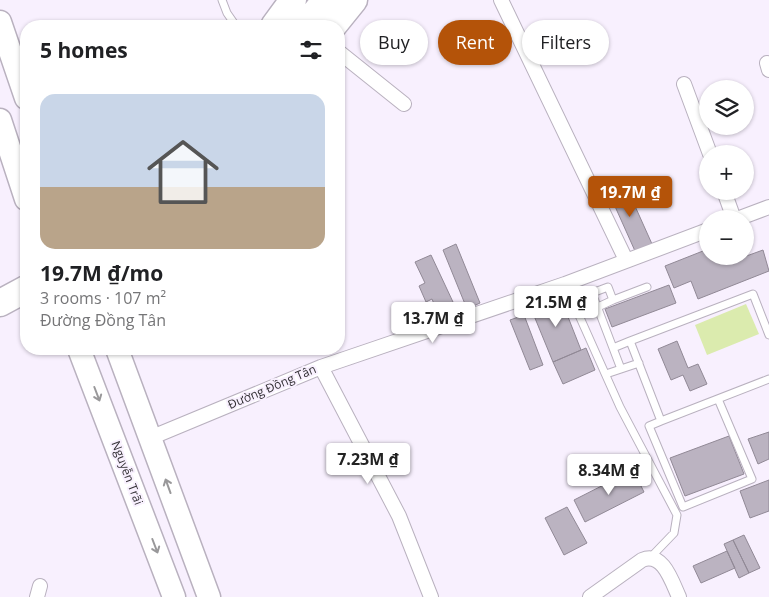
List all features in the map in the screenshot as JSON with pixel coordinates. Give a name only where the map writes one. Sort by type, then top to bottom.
[{"type":"highway","points":[[278,20],[293,0]]},
{"type":"highway","points":[[310,20],[325,0]]},
{"type":"highway","points":[[338,20],[354,0]]},
{"type":"highway","points":[[0,302],[20,291]]},
{"type":"main road","points":[[0,22],[20,80]]},
{"type":"main road","points":[[0,120],[20,181]]},
{"type":"main road","name":"Nguyễn Trãi","points":[[81,355],[174,597]]},
{"type":"main road","points":[[119,355],[209,597]]},
{"type":"street","points":[[501,0],[626,260]]},
{"type":"street","points":[[345,57],[404,104]]},
{"type":"street","points":[[684,84],[707,145]]},
{"type":"street","points":[[754,213],[769,208]]},
{"type":"street","name":"Đường Đồng Tân","points":[[150,438],[321,366],[565,284],[699,233]]},
{"type":"street","points":[[321,366],[400,516],[431,597]]},
{"type":"street","points":[[590,597],[642,560],[650,558],[657,559],[662,564],[679,597]]},
{"type":"lane","points":[[222,0],[232,20]]},
{"type":"lane","points":[[565,284],[606,374],[677,515],[674,533],[650,558]]},
{"type":"lane","points":[[613,300],[608,287],[592,293],[621,369]]},
{"type":"lane","points":[[598,307],[647,287]]},
{"type":"lane","points":[[613,348],[753,294],[769,335]]},
{"type":"lane","points":[[630,341],[661,421]]},
{"type":"lane","points":[[606,374],[639,363]]},
{"type":"lane","points":[[718,399],[752,479],[683,507],[649,426],[769,379]]},
{"type":"green space","points":[[746,304],[759,334],[707,355],[695,325]]},
{"type":"building","points":[[626,186],[652,244],[635,251],[609,193]]},
{"type":"building","points":[[456,244],[480,303],[467,309],[443,250]]},
{"type":"building","points":[[763,250],[769,271],[698,299],[691,281],[674,288],[665,266],[699,253],[699,265],[754,265],[754,253]]},
{"type":"building","points":[[431,255],[453,302],[436,309],[432,299],[426,302],[419,286],[425,283],[415,262]]},
{"type":"building","points":[[669,285],[676,303],[612,327],[605,309]]},
{"type":"building","points":[[559,294],[581,350],[553,362],[530,306]]},
{"type":"building","points":[[524,315],[543,365],[530,370],[510,320]]},
{"type":"building","points":[[677,341],[688,368],[698,364],[707,384],[690,391],[683,375],[671,380],[658,349]]},
{"type":"building","points":[[586,348],[595,370],[563,384],[553,362]]},
{"type":"building","points":[[769,432],[769,459],[758,464],[748,439]]},
{"type":"building","points":[[729,436],[744,474],[685,496],[670,458]]},
{"type":"building","points":[[633,470],[644,492],[585,522],[574,500]]},
{"type":"building","points":[[769,480],[769,511],[750,518],[740,491]]},
{"type":"building","points":[[567,507],[587,543],[564,555],[545,518]]},
{"type":"building","points":[[744,535],[760,568],[749,573],[733,540]]},
{"type":"building","points":[[733,540],[749,573],[739,578],[724,544]]},
{"type":"building","points":[[727,551],[735,568],[701,583],[693,566]]}]
